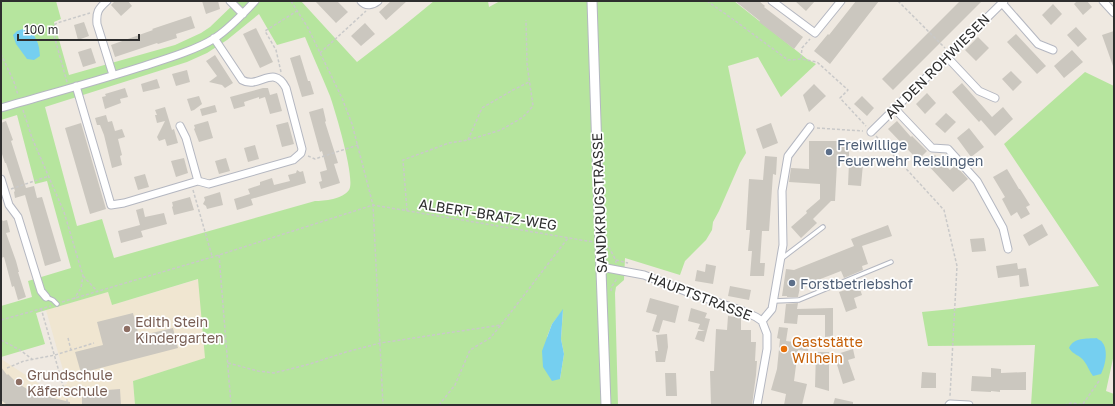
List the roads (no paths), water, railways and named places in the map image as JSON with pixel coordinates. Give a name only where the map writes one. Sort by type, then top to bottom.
[{"type":"street","points":[[107,1],[100,7],[96,17],[114,75]]},
{"type":"street","points":[[230,1],[243,14]]},
{"type":"street","points":[[1,108],[163,60],[200,46],[226,29],[255,1]]},
{"type":"street","points":[[361,1],[363,4],[376,3]]},
{"type":"street","name":"SANDKRUGSTRASSE","points":[[592,1],[606,405]]},
{"type":"street","points":[[772,1],[815,33],[841,1]]},
{"type":"street","points":[[1103,1],[1114,13]]},
{"type":"street","points":[[1003,2],[1038,44],[1053,50]]},
{"type":"street","name":"AN DEN ROHWIESEN","points":[[871,132],[1003,2]]},
{"type":"street","points":[[73,87],[111,205],[194,182],[209,184],[293,160],[301,153],[302,149],[286,88],[282,81],[278,77],[272,76],[247,83],[242,80],[214,38]]},
{"type":"street","points":[[949,55],[979,91],[995,98]]},
{"type":"street","points":[[895,109],[932,148],[948,149],[977,181],[1003,228],[1008,249]]},
{"type":"street","points":[[180,126],[186,138],[194,182]]},
{"type":"street","points":[[762,321],[772,309],[783,244],[782,191],[788,156],[810,127]]},
{"type":"street","points":[[1,179],[9,205],[18,217],[41,290],[46,297]]},
{"type":"street","name":"HAUPTSTRASSE","points":[[601,267],[644,275],[756,317],[762,321],[768,334],[767,349],[757,405]]},
{"type":"street","points":[[949,405],[969,405]]},
{"type":"lane","points":[[780,259],[822,227]]},
{"type":"lane","points":[[774,301],[799,300],[891,262]]},
{"type":"lane","points":[[46,297],[53,300],[57,304]]},
{"type":"water","points":[[30,29],[38,44],[40,56],[34,60],[27,59],[16,44],[13,35],[17,31]]},
{"type":"water","points":[[563,309],[561,339],[564,354],[560,379],[552,381],[543,367],[542,351],[552,324]]},
{"type":"water","points":[[1097,338],[1104,345],[1106,358],[1101,374],[1093,376],[1082,359],[1069,348],[1071,344],[1077,340]]},
{"type":"place","name":"Freiwillige Feuerwehr Reislingen","points":[[829,152]]},
{"type":"place","name":"Forstbetriebshof","points":[[792,283]]},
{"type":"place","name":"Edith Stein Kindergarten","points":[[127,329]]},
{"type":"place","name":"Gaststätte Wilhein","points":[[784,349]]},
{"type":"place","name":"Grundschule Käferschule","points":[[19,382]]}]
